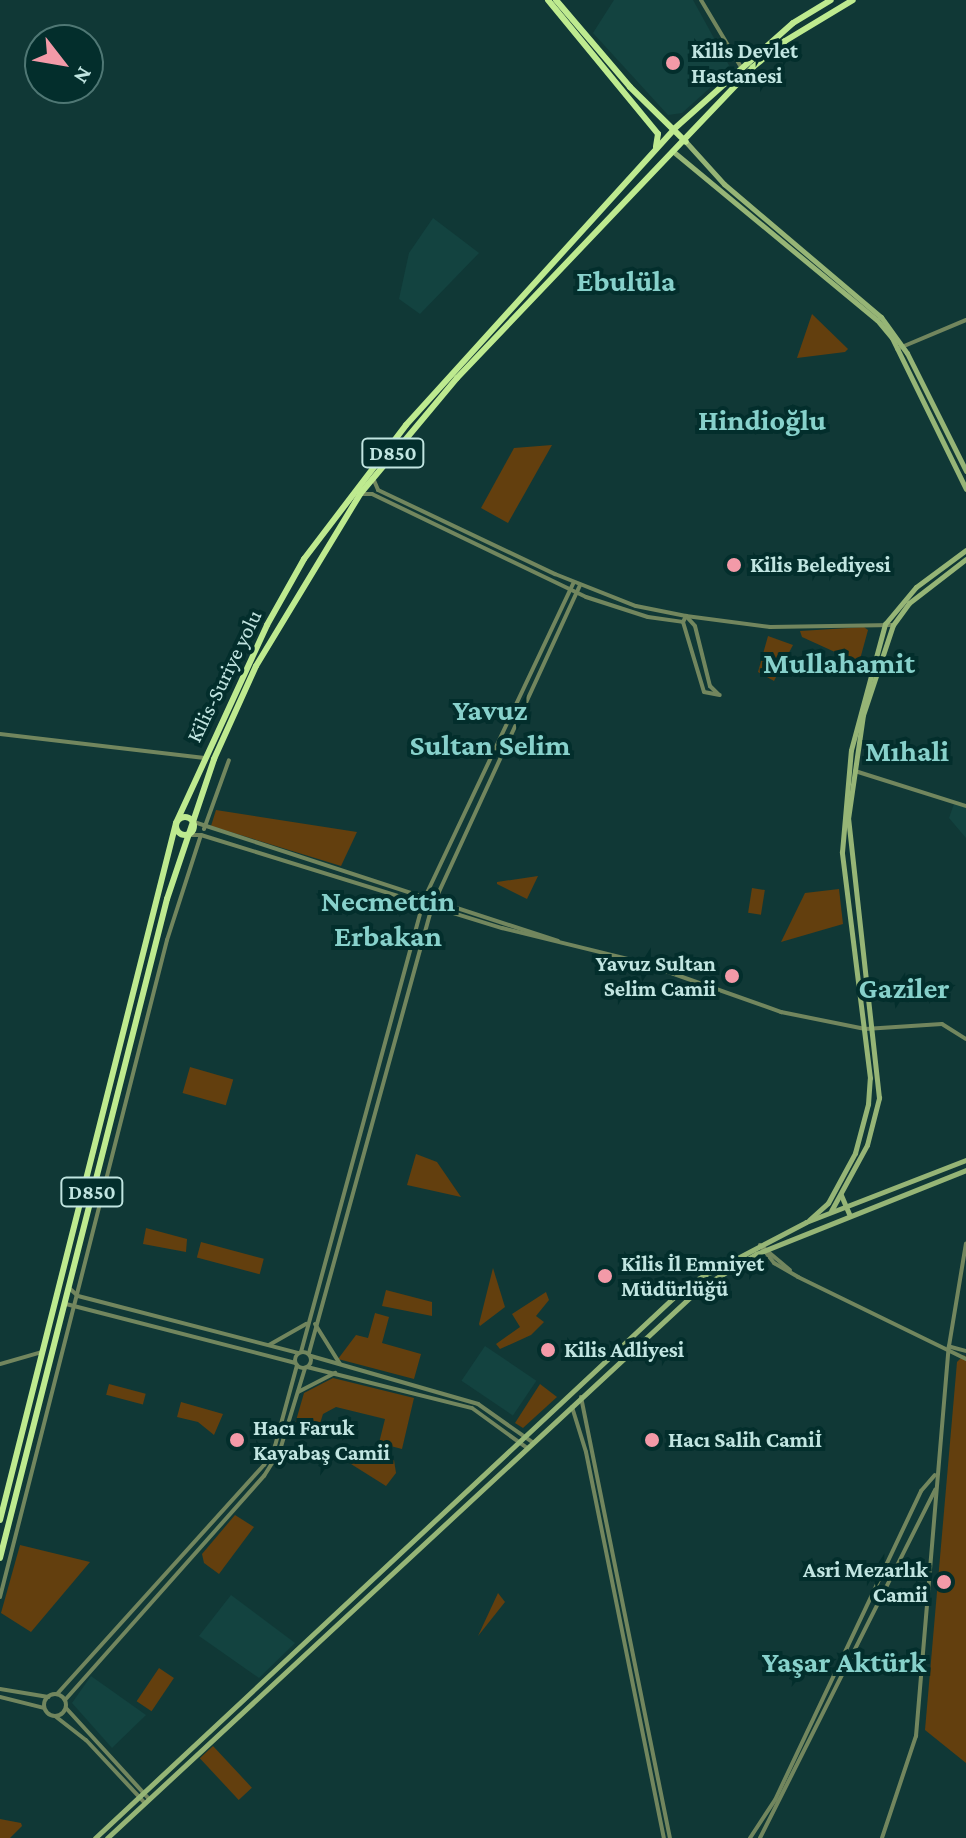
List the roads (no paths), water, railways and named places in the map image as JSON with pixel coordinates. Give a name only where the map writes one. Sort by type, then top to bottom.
[{"type":"highway","points":[[548,0],[675,153]]},
{"type":"highway","points":[[556,0],[630,87],[686,142],[753,67],[785,41],[853,0]]},
{"type":"highway","name":"Kilis-Suriye yolu","points":[[0,1520],[176,823],[267,625],[356,485],[663,141],[793,23],[831,0]]},
{"type":"highway","points":[[655,151],[658,134]]},
{"type":"highway","name":"D850","points":[[0,1558],[163,912],[214,759],[256,666],[360,494],[373,478],[467,368],[686,142]]},
{"type":"highway","points":[[176,823],[184,817],[191,828]]},
{"type":"highway","points":[[176,823],[191,828]]},
{"type":"main road","points":[[686,142],[724,184],[881,317],[966,471]]},
{"type":"main road","points":[[675,153],[877,320],[901,349],[966,489]]},
{"type":"main road","points":[[826,1223],[867,1145],[877,1107],[850,864],[852,771],[863,715],[889,624],[916,587],[966,550]]},
{"type":"main road","points":[[806,1222],[830,1199],[865,1125],[870,1078],[868,1029],[846,900],[843,799],[889,624],[909,603],[966,559]]},
{"type":"main road","points":[[107,1838],[581,1395],[700,1288],[806,1222],[966,1160]]},
{"type":"main road","points":[[95,1838],[688,1284],[763,1248],[966,1170]]},
{"type":"main road","points":[[841,1195],[849,1214]]},
{"type":"main road","points":[[830,1199],[830,1213]]},
{"type":"street","points":[[701,0],[741,67]]},
{"type":"street","points":[[901,349],[966,320]]},
{"type":"street","points":[[373,478],[378,490],[580,585],[636,606],[770,627],[889,624]]},
{"type":"street","points":[[360,494],[372,494],[577,593],[624,611],[683,622]]},
{"type":"street","points":[[0,1689],[48,1697],[57,1694],[264,1465],[275,1446],[425,897],[574,582]]},
{"type":"street","points":[[65,1700],[264,1476],[280,1450],[310,1354],[315,1324],[434,900],[580,585]]},
{"type":"street","points":[[686,616],[695,626],[710,686],[720,695],[704,692],[683,622],[686,616]]},
{"type":"street","points":[[0,734],[205,758]]},
{"type":"street","points":[[204,829],[229,760]]},
{"type":"street","points":[[852,771],[966,806]]},
{"type":"street","points":[[191,828],[204,829],[425,897],[567,946]]},
{"type":"street","points":[[191,828],[201,835],[432,907],[567,946],[640,962],[781,1012],[868,1029],[942,1024],[966,1039]]},
{"type":"street","points":[[0,1597],[167,940],[201,835]]},
{"type":"street","points":[[882,1838],[916,1736],[936,1473],[949,1346],[966,1243]]},
{"type":"street","points":[[763,1248],[798,1277],[966,1351]]},
{"type":"street","points":[[68,1287],[78,1296],[310,1354],[468,1401],[532,1442]]},
{"type":"street","points":[[64,1305],[76,1305],[472,1408],[527,1448]]},
{"type":"street","points":[[269,1345],[309,1319]]},
{"type":"street","points":[[315,1324],[342,1365]]},
{"type":"street","points":[[949,1346],[966,1359]]},
{"type":"street","points":[[0,1364],[42,1352]]},
{"type":"street","points":[[298,1392],[335,1373]]},
{"type":"street","points":[[581,1395],[670,1838]]},
{"type":"street","points":[[571,1405],[586,1452],[664,1838]]},
{"type":"street","points":[[750,1838],[775,1800],[921,1491],[936,1473]]},
{"type":"street","points":[[760,1838],[935,1490]]},
{"type":"street","points":[[57,1694],[147,1801]]},
{"type":"street","points":[[0,1697],[44,1708],[142,1794]]},
{"type":"street","points":[[44,1708],[48,1697]]},
{"type":"street","points":[[55,1716],[66,1708]]},
{"type":"place","name":"Kilis Devlet Hastanesi","points":[[673,63]]},
{"type":"place","name":"Kilis Belediyesi","points":[[734,565]]},
{"type":"place","name":"Yavuz Sultan Selim Camii","points":[[732,976]]},
{"type":"place","name":"Kilis İl Emniyet Müdürlüğü","points":[[605,1276]]},
{"type":"place","name":"Kilis Adliyesi","points":[[548,1350]]},
{"type":"place","name":"Hacı Faruk Kayabaş Camii","points":[[237,1440]]},
{"type":"place","name":"Hacı Salih Camiİ","points":[[652,1440]]},
{"type":"place","name":"Asri Mezarlık Camii","points":[[944,1582]]},
{"type":"district","name":"Ebulüla","points":[[626,281]]},
{"type":"district","name":"Hindioğlu","points":[[762,420]]},
{"type":"district","name":"Mullahamit","points":[[839,663]]},
{"type":"district","name":"Yavuz Sultan Selim","points":[[490,727]]},
{"type":"district","name":"Mıhali","points":[[907,751]]},
{"type":"district","name":"Necmettin Erbakan","points":[[388,918]]},
{"type":"district","name":"Gaziler","points":[[904,988]]},
{"type":"district","name":"Yaşar Aktürk","points":[[844,1662]]}]
